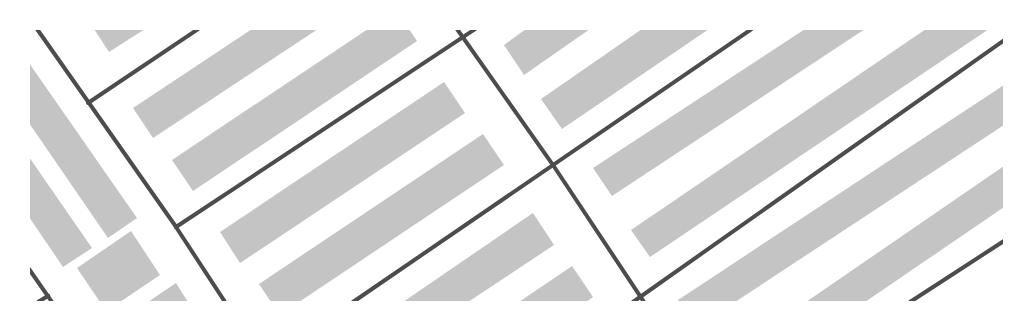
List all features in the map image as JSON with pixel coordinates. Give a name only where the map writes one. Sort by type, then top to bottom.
[{"type":"street","points":[[37,29],[176,227],[225,302]]},
{"type":"street","points":[[88,103],[198,29]]},
{"type":"street","points":[[457,29],[553,165],[644,302]]},
{"type":"street","points":[[176,227],[475,29]]},
{"type":"street","points":[[353,302],[752,29]]},
{"type":"street","points":[[633,302],[1004,40]]},
{"type":"street","points":[[910,302],[1004,241]]},
{"type":"street","points":[[29,269],[52,302]]},
{"type":"street","points":[[38,302],[48,296]]},
{"type":"building","points":[[94,29],[145,29],[109,52]]},
{"type":"building","points":[[252,29],[318,29],[153,138],[133,108]]},
{"type":"building","points":[[368,29],[409,29],[417,41],[193,191],[172,160]]},
{"type":"building","points":[[526,29],[590,29],[524,75],[504,45]]},
{"type":"building","points":[[642,29],[709,29],[562,129],[541,99]]},
{"type":"building","points":[[805,29],[865,29],[612,196],[593,168]]},
{"type":"building","points":[[926,29],[989,29],[650,257],[631,230]]},
{"type":"building","points":[[29,63],[137,218],[108,238],[29,123]]},
{"type":"building","points":[[444,82],[465,113],[240,263],[220,232]]},
{"type":"building","points":[[1004,85],[1004,125],[735,302],[679,302],[678,300]]},
{"type":"building","points":[[483,134],[504,165],[299,302],[271,302],[259,284]]},
{"type":"building","points":[[29,157],[92,248],[63,267],[29,217]]},
{"type":"building","points":[[1004,166],[1004,207],[991,216],[865,302],[806,302]]},
{"type":"building","points":[[533,213],[554,245],[468,302],[403,302]]},
{"type":"building","points":[[131,231],[160,275],[120,302],[100,302],[77,268]]},
{"type":"building","points":[[572,266],[593,297],[586,302],[519,302]]},
{"type":"building","points":[[176,283],[188,302],[148,302]]}]
